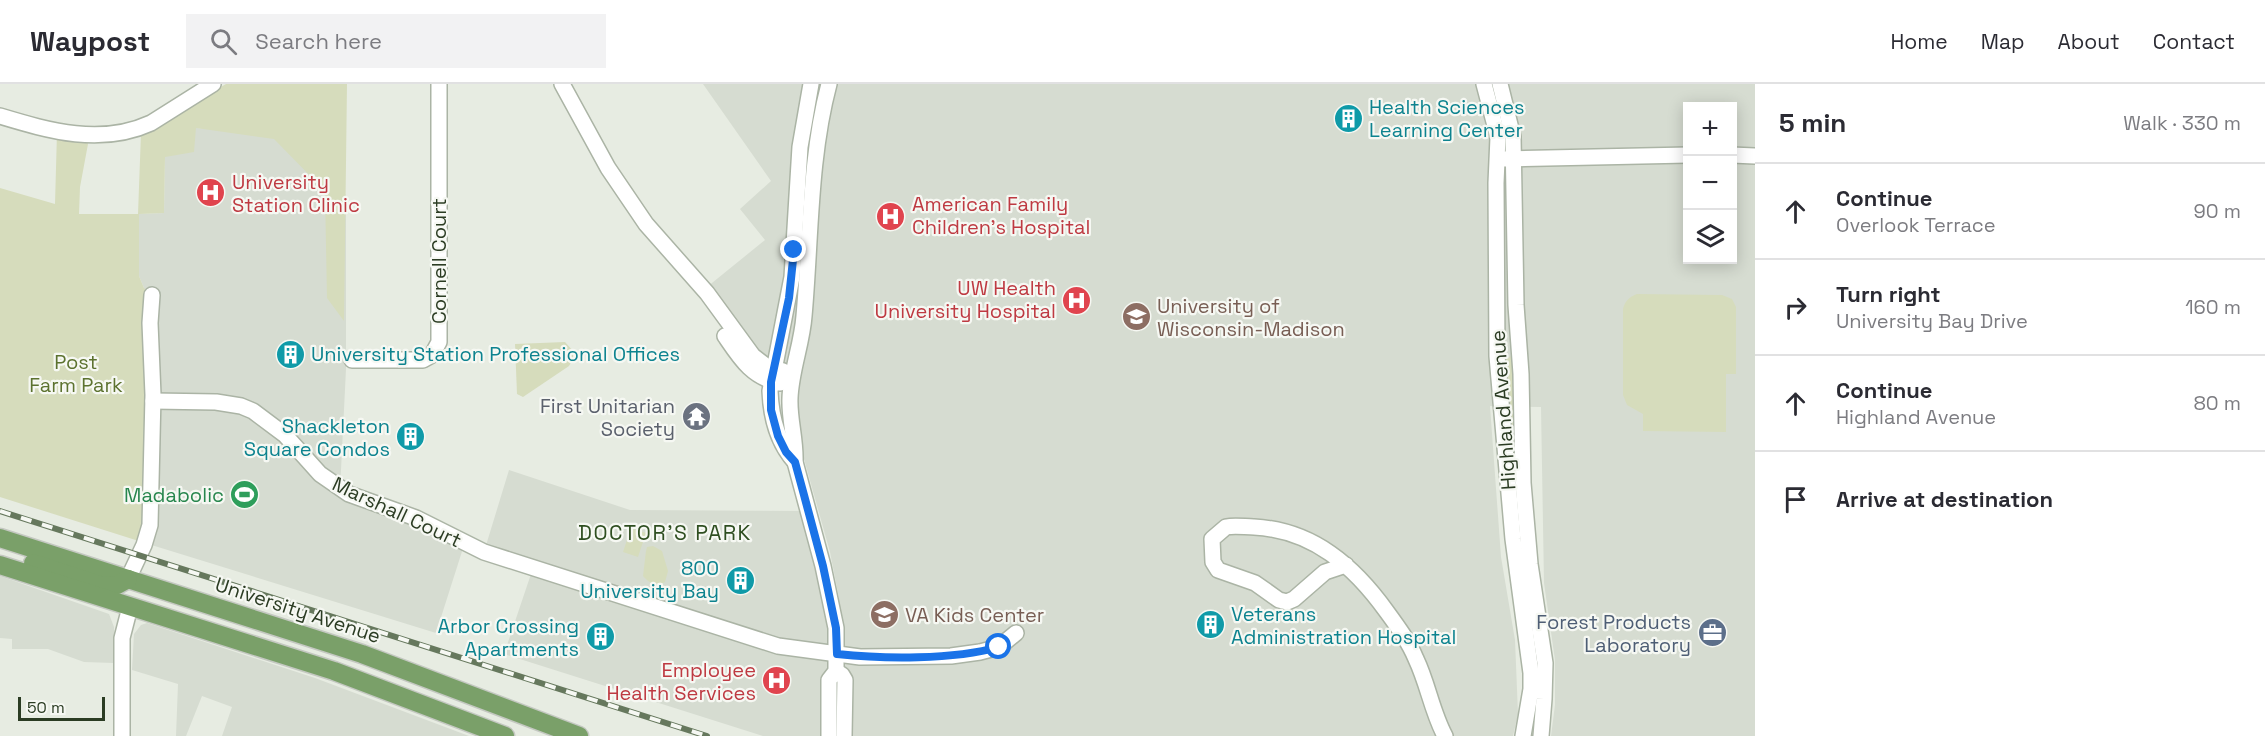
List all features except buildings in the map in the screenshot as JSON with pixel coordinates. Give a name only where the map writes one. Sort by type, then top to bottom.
[{"type":"main road","name":"University Avenue","points":[[0,538],[412,672],[579,736]]},
{"type":"main road","points":[[0,559],[27,561],[107,586],[117,585],[128,579]]},
{"type":"main road","points":[[0,565],[334,671],[496,734],[496,723],[504,720],[548,736]]},
{"type":"main road","points":[[130,607],[136,601],[153,598],[224,621],[273,625]]},
{"type":"main road","points":[[334,671],[368,675],[408,688],[418,682],[412,672]]},
{"type":"street","points":[[0,116],[57,132],[86,136],[141,128],[165,116],[213,84]]},
{"type":"street","name":"Cornell Court","points":[[352,360],[425,359],[433,353],[439,342],[439,84]]},
{"type":"street","points":[[562,84],[608,168],[646,224],[713,301],[753,356],[772,375],[793,379]]},
{"type":"street","points":[[795,462],[786,452],[773,421],[772,375],[792,277],[800,147],[811,84]]},
{"type":"street","points":[[829,84],[818,138],[804,319],[790,409],[796,448],[795,462],[823,566],[836,628],[836,671],[829,680],[829,736]]},
{"type":"street","name":"Highland Avenue","points":[[1484,84],[1498,137],[1497,356],[1512,528],[1531,673],[1531,689],[1523,736]]},
{"type":"street","name":"Highland Avenue","points":[[1500,84],[1513,136],[1516,305],[1521,374],[1523,483],[1530,564],[1545,663],[1541,736]]},
{"type":"street","points":[[1497,159],[1683,155]]},
{"type":"street","points":[[1737,155],[1755,156]]},
{"type":"street","points":[[128,579],[144,545],[150,525],[153,401],[150,323],[152,295]]},
{"type":"street","name":"Marshall Court","points":[[153,401],[216,402],[242,406],[253,411],[285,435],[320,474],[340,490],[416,518],[484,552],[778,646],[860,657],[951,656],[999,647],[1016,633]]},
{"type":"street","points":[[1346,564],[1325,572],[1294,599],[1287,602],[1278,600],[1255,584],[1218,570],[1213,562],[1212,539],[1226,527],[1270,528],[1291,533],[1323,548],[1346,564],[1373,593],[1416,657],[1445,736]]},
{"type":"street","points":[[122,736],[122,639],[130,607]]},
{"type":"street","points":[[836,671],[845,680],[844,736]]},
{"type":"shaded area","points":[[703,84],[1755,84],[1755,736],[1551,736],[1555,705],[1555,660],[1544,583],[1541,407],[1490,406],[1501,557],[1515,640],[1518,714],[1513,736],[844,736],[845,680],[836,671],[829,736],[763,736],[504,654],[533,568],[484,552],[509,470],[630,510],[809,511],[837,633],[839,598],[830,552],[799,441],[797,400],[802,370],[765,361],[707,287],[765,240],[740,209],[771,181]]},
{"type":"shaded area","points":[[196,128],[296,132],[346,195],[346,369],[340,490],[465,542],[436,633],[145,543],[144,288],[139,276],[138,214],[164,213],[165,156]]},
{"type":"shaded area","points":[[0,576],[109,614],[114,627],[114,663],[84,662],[48,649],[12,649],[12,639],[0,638]]},
{"type":"shaded area","points":[[147,623],[315,678],[469,736],[222,736],[232,707],[202,696],[186,736],[176,736],[178,684],[132,670],[134,634],[141,625]]},
{"type":"green space","name":"Post Farm Park","points":[[226,84],[347,84],[344,321],[327,298],[325,191],[274,139],[196,128],[194,152],[165,157],[164,213],[139,214],[139,276],[144,288],[152,295],[145,543],[0,497],[0,188],[55,204],[57,132],[86,136],[88,144],[80,187],[79,214],[138,214],[141,133]]},
{"type":"green space","points":[[1637,294],[1722,295],[1732,299],[1736,307],[1736,374],[1726,374],[1726,432],[1643,431],[1643,414],[1627,405],[1623,395],[1623,309],[1628,300]]},
{"type":"green space","points":[[565,342],[573,351],[573,359],[569,366],[523,397],[517,394],[515,344]]},
{"type":"green space","points":[[1514,355],[1518,500],[1512,466],[1505,359]]},
{"type":"green space","points":[[631,528],[646,533],[638,557],[623,552]]},
{"type":"green space","points":[[653,546],[662,551],[668,571],[665,582],[659,584],[650,582],[643,576],[647,547]]},
{"type":"railway","points":[[0,511],[707,736]]},
{"type":"place","name":"Health Sciences Learning Center","points":[[1348,118]]},
{"type":"place","name":"University Station Clinic","points":[[211,193]]},
{"type":"place","name":"American Family Children's Hospital","points":[[891,216]]},
{"type":"place","name":"UW Health University Hospital","points":[[1077,300]]},
{"type":"place","name":"University of Wisconsin-Madison","points":[[1136,317]]},
{"type":"place","name":"University Station Professional Offices","points":[[290,354]]},
{"type":"place","name":"First Unitarian Society","points":[[696,417]]},
{"type":"place","name":"Shackleton Square Condos","points":[[411,437]]},
{"type":"place","name":"Madabolic","points":[[245,495]]},
{"type":"place","name":"800 University Bay","points":[[740,580]]},
{"type":"place","name":"VA Kids Center","points":[[884,615]]},
{"type":"place","name":"Veterans Administration Hospital","points":[[1210,625]]},
{"type":"place","name":"Forest Products Laboratory","points":[[1712,633]]},
{"type":"place","name":"Arbor Crossing Apartments","points":[[600,637]]},
{"type":"place","name":"Employee Health Services","points":[[777,681]]},
{"type":"district","name":"DOCTOR'S PARK","points":[[665,532]]},
{"type":"route","points":[[794,250],[789,298],[771,382],[771,410],[778,436],[786,452],[795,462],[804,495],[823,566],[836,628],[837,654],[860,657],[951,656],[999,647]]}]
